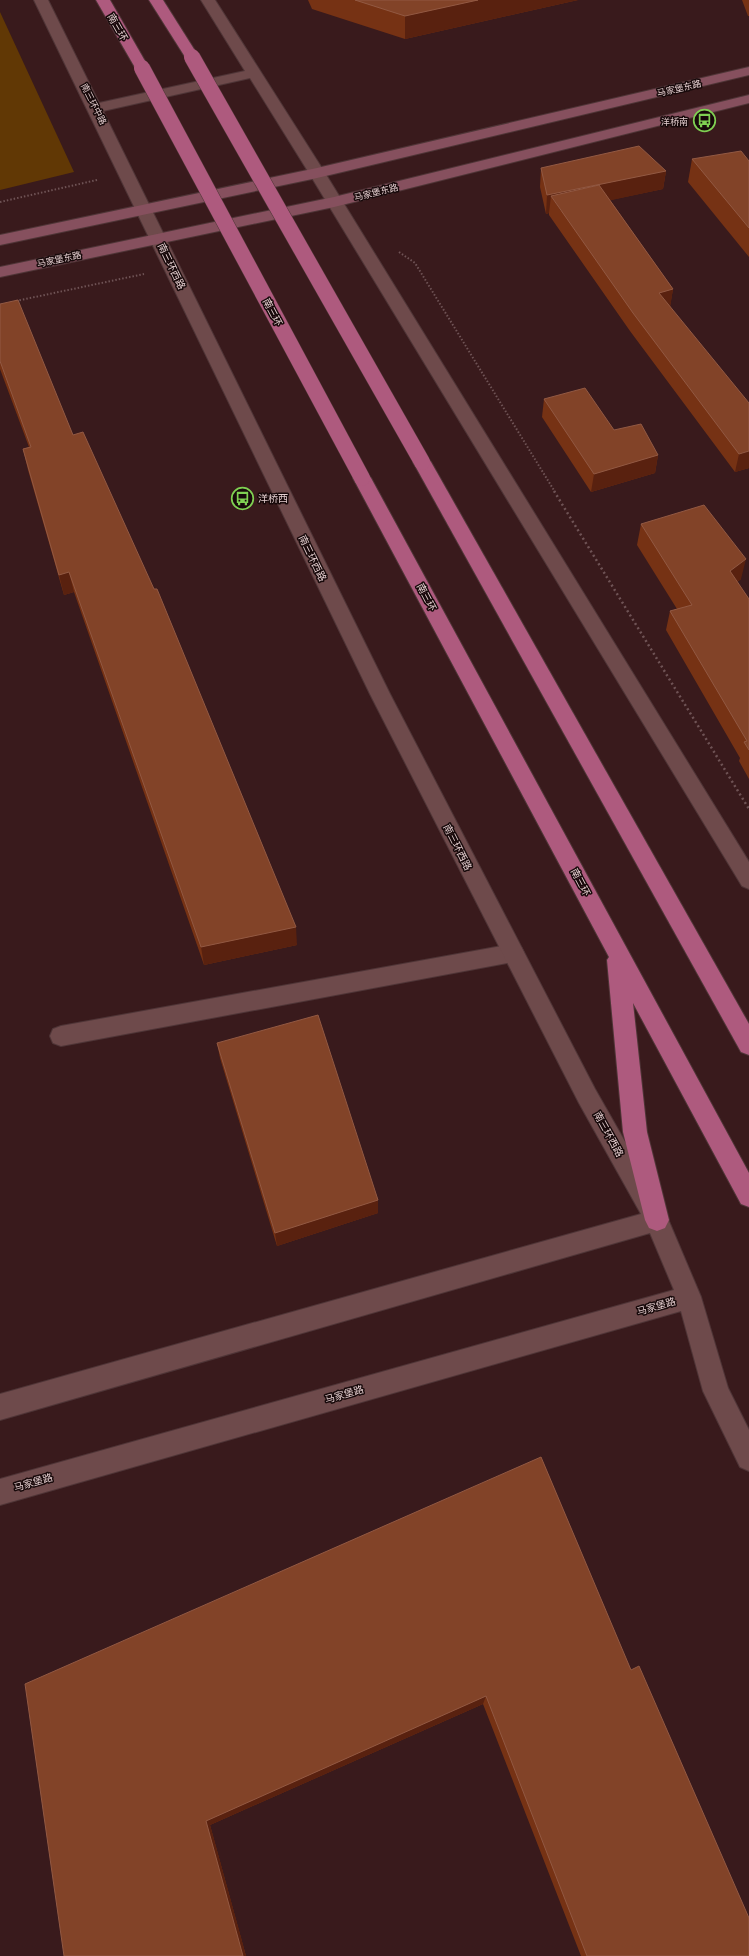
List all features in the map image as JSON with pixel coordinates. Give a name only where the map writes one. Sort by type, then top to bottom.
[{"type":"highway","name":"南三环","points":[[103,0],[142,68],[749,1196]]},
{"type":"highway","points":[[156,0],[192,57],[422,462],[749,1045]]},
{"type":"highway","points":[[618,951],[635,1132],[657,1220]]},
{"type":"main road","name":"马家堡东路","points":[[0,240],[317,173],[749,71]]},
{"type":"main road","name":"马家堡东路","points":[[0,272],[334,202],[749,99]]},
{"type":"street","name":"南三环中路","points":[[41,0],[96,108],[158,238]]},
{"type":"street","points":[[208,0],[317,173],[749,880]]},
{"type":"street","points":[[96,108],[255,73]]},
{"type":"street","name":"南三环西路","points":[[158,238],[380,694],[587,1096],[657,1220],[689,1297],[716,1391],[749,1458]]},
{"type":"street","points":[[61,1036],[513,953]]},
{"type":"street","points":[[0,1407],[657,1220]]},
{"type":"street","name":"马家堡路","points":[[0,1492],[689,1297]]},
{"type":"path","points":[[399,251],[415,263],[749,809]]},
{"type":"shaded area","points":[[0,12],[74,172],[0,190]]},
{"type":"building","points":[[355,0],[478,0],[405,16]]},
{"type":"building","points":[[639,146],[666,171],[547,195],[541,168]]},
{"type":"building","points":[[741,151],[749,161],[749,228],[692,159]]},
{"type":"building","points":[[599,185],[673,289],[659,293],[749,403],[749,451],[739,454],[633,313],[551,196]]},
{"type":"building","points":[[18,300],[73,435],[83,432],[154,589],[157,589],[296,927],[201,947],[69,572],[59,575],[23,449],[31,447],[0,361],[0,304]]},
{"type":"building","points":[[585,388],[614,430],[641,424],[658,455],[594,474],[544,399]]},
{"type":"building","points":[[704,505],[746,559],[730,571],[749,599],[749,750],[744,742],[747,741],[670,611],[692,605],[641,524]]},
{"type":"building","points":[[318,1015],[378,1200],[275,1233],[217,1043]]},
{"type":"building","points":[[541,1457],[631,1670],[639,1666],[749,1918],[749,1956],[587,1956],[486,1696],[206,1821],[243,1956],[64,1956],[25,1684]]},
{"type":"place","name":"洋桥南","points":[[704,121]]},
{"type":"place","name":"洋桥西","points":[[243,498]]}]
